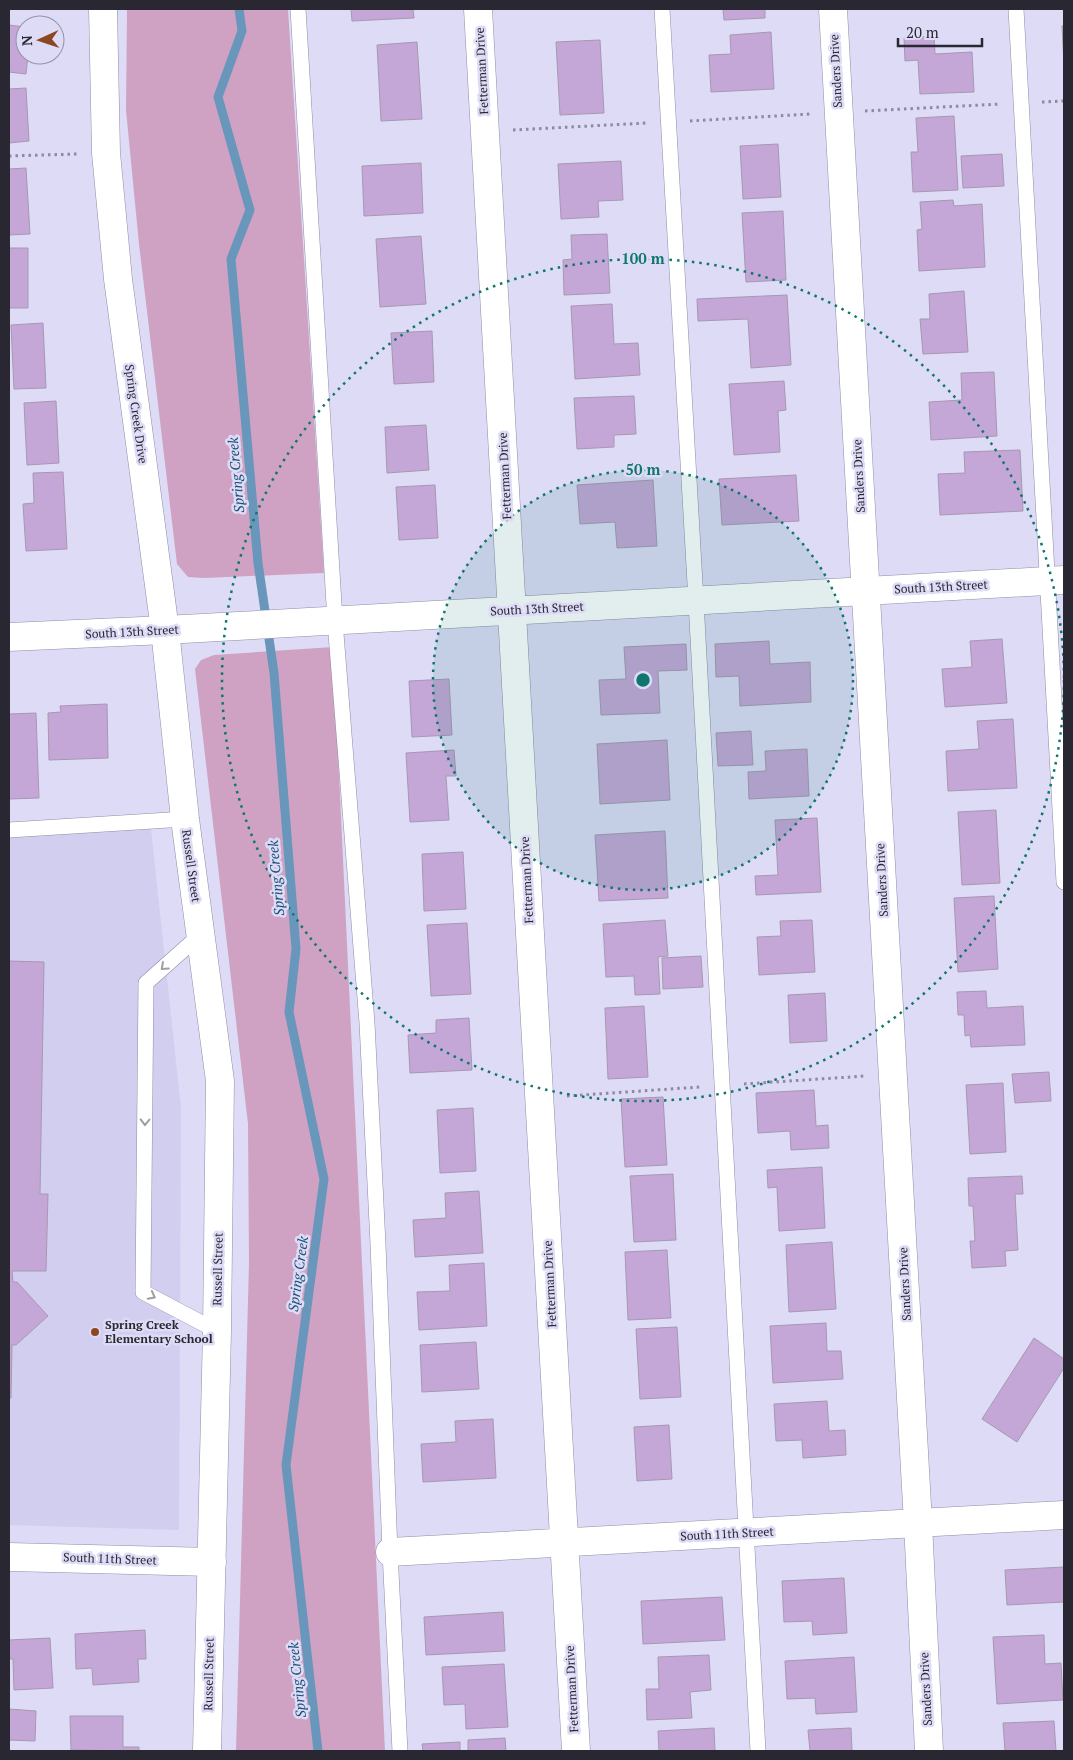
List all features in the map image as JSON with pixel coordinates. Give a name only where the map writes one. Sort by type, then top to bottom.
[{"type":"street","name":"Spring Creek Drive","points":[[103,9],[106,153],[118,279],[165,630],[185,819]]},
{"type":"street","name":"Fetterman Drive","points":[[478,9],[576,1751]]},
{"type":"street","name":"Sanders Drive","points":[[833,9],[918,1523],[929,1751]]},
{"type":"street","name":"South 13th Street","points":[[9,637],[228,627],[1056,580]]},
{"type":"street","name":"Russell Street","points":[[185,819],[220,1081],[217,1331],[207,1751]]},
{"type":"street","name":"South 11th Street","points":[[390,1552],[1064,1515]]},
{"type":"street","name":"South 11th Street","points":[[9,1556],[212,1562]]},
{"type":"lane","points":[[298,9],[335,621],[367,1023],[400,1751]]},
{"type":"lane","points":[[662,9],[758,1751]]},
{"type":"lane","points":[[1016,9],[1056,580],[1064,882]]},
{"type":"lane","points":[[9,830],[185,819]]},
{"type":"lane","points":[[200,935],[146,983],[143,1292],[217,1331]]},
{"type":"path","points":[[485,132],[1064,100]]},
{"type":"path","points":[[9,156],[106,153]]},
{"type":"shaded area","points":[[127,9],[288,9],[324,573],[204,578],[188,577],[177,564],[139,244],[126,110]]},
{"type":"shaded area","points":[[333,647],[385,1751],[236,1751],[249,1263],[248,1124],[195,669],[201,660],[214,655]]},
{"type":"shaded area","name":"Spring Creek Elementary School","points":[[151,829],[181,1108],[179,1530],[9,1525],[9,834]]},
{"type":"building","points":[[351,9],[413,9],[414,18],[352,21]]},
{"type":"building","points":[[723,9],[765,9],[765,18],[724,20]]},
{"type":"building","points":[[9,25],[15,26],[15,65],[27,65],[26,74],[9,72]]},
{"type":"building","points":[[1064,25],[1064,64],[1062,26]]},
{"type":"building","points":[[771,32],[774,89],[711,92],[709,55],[731,54],[730,35]]},
{"type":"building","points":[[934,36],[935,54],[972,52],[974,92],[920,94],[918,60],[905,61],[904,38]]},
{"type":"building","points":[[600,40],[604,113],[560,115],[556,42]]},
{"type":"building","points":[[417,42],[422,119],[381,121],[377,45]]},
{"type":"building","points":[[26,88],[29,141],[9,143],[9,89]]},
{"type":"building","points":[[954,116],[958,190],[913,192],[911,152],[918,152],[916,118]]},
{"type":"building","points":[[778,144],[781,197],[743,199],[740,146]]},
{"type":"building","points":[[1002,154],[1004,186],[963,188],[961,156]]},
{"type":"building","points":[[621,161],[623,200],[598,201],[599,217],[561,219],[558,164]]},
{"type":"building","points":[[421,163],[423,213],[364,216],[362,166]]},
{"type":"building","points":[[26,168],[30,234],[9,235],[9,169]]},
{"type":"building","points":[[953,200],[954,206],[982,204],[985,267],[919,271],[917,230],[922,229],[920,202]]},
{"type":"building","points":[[783,211],[786,280],[746,282],[742,213]]},
{"type":"building","points":[[607,234],[610,293],[564,295],[563,260],[572,259],[571,235]]},
{"type":"building","points":[[421,236],[426,304],[380,307],[376,239]]},
{"type":"building","points":[[9,248],[28,248],[28,308],[9,308]]},
{"type":"building","points":[[964,291],[968,352],[923,354],[920,319],[930,319],[929,294]]},
{"type":"building","points":[[787,295],[791,365],[751,368],[748,319],[698,321],[697,299]]},
{"type":"building","points":[[612,304],[614,344],[638,343],[640,375],[575,379],[571,306]]},
{"type":"building","points":[[43,323],[46,388],[14,389],[11,325]]},
{"type":"building","points":[[432,331],[434,382],[394,384],[391,333]]},
{"type":"building","points":[[994,372],[997,436],[931,440],[929,402],[962,400],[961,373]]},
{"type":"building","points":[[784,381],[786,410],[778,411],[780,452],[734,455],[729,384]]},
{"type":"building","points":[[634,396],[636,434],[614,435],[614,447],[577,449],[574,398]]},
{"type":"building","points":[[56,401],[59,463],[27,465],[24,403]]},
{"type":"building","points":[[426,425],[429,470],[387,473],[385,427]]},
{"type":"building","points":[[1020,450],[1023,511],[940,515],[938,474],[965,473],[964,452]]},
{"type":"building","points":[[63,472],[67,549],[26,551],[23,504],[34,503],[33,473]]},
{"type":"building","points":[[796,475],[799,521],[722,525],[719,479]]},
{"type":"building","points":[[653,480],[657,546],[617,548],[615,522],[580,524],[577,485]]},
{"type":"building","points":[[435,485],[438,538],[399,540],[396,487]]},
{"type":"building","points":[[1002,639],[1007,703],[945,707],[942,669],[972,667],[970,641]]},
{"type":"building","points":[[769,641],[770,664],[810,662],[811,702],[740,706],[739,676],[716,677],[715,644]]},
{"type":"building","points":[[686,644],[687,670],[658,671],[660,713],[601,715],[599,680],[626,679],[624,647]]},
{"type":"building","points":[[449,679],[452,735],[412,737],[409,681]]},
{"type":"building","points":[[107,704],[108,758],[49,760],[48,713],[61,712],[60,706]]},
{"type":"building","points":[[36,713],[39,798],[9,799],[9,714]]},
{"type":"building","points":[[1013,719],[1017,788],[948,791],[946,751],[979,749],[977,721]]},
{"type":"building","points":[[751,731],[753,765],[718,766],[716,733]]},
{"type":"building","points":[[667,740],[670,800],[600,804],[597,744]]},
{"type":"building","points":[[807,749],[809,796],[749,799],[748,772],[766,771],[765,751]]},
{"type":"building","points":[[454,750],[456,776],[446,776],[449,820],[410,822],[406,753]]},
{"type":"building","points":[[996,810],[1000,883],[962,885],[958,812]]},
{"type":"building","points":[[817,818],[821,892],[756,895],[755,876],[778,875],[775,820]]},
{"type":"building","points":[[665,831],[668,898],[599,901],[595,835]]},
{"type":"building","points":[[463,852],[466,909],[424,911],[422,854]]},
{"type":"building","points":[[994,896],[998,969],[958,972],[954,898]]},
{"type":"building","points":[[665,920],[668,956],[658,957],[660,994],[635,995],[634,976],[606,977],[603,924]]},
{"type":"building","points":[[812,920],[815,972],[759,975],[757,937],[781,936],[780,921]]},
{"type":"building","points":[[467,923],[471,994],[431,996],[427,925]]},
{"type":"building","points":[[701,956],[703,987],[663,989],[662,958]]},
{"type":"building","points":[[9,961],[44,962],[40,1194],[48,1194],[46,1271],[12,1271],[13,1282],[17,1282],[48,1316],[16,1345],[12,1345],[11,1398],[9,1398]]},
{"type":"building","points":[[986,991],[987,1008],[1023,1006],[1025,1045],[971,1047],[970,1035],[965,1036],[964,1015],[958,1015],[957,992]]},
{"type":"building","points":[[825,993],[827,1041],[790,1043],[788,995]]},
{"type":"building","points":[[644,1006],[648,1077],[608,1079],[605,1008]]},
{"type":"building","points":[[469,1018],[472,1070],[410,1073],[408,1035],[436,1033],[436,1020]]},
{"type":"building","points":[[1049,1072],[1051,1101],[1015,1103],[1012,1074]]},
{"type":"building","points":[[1003,1083],[1006,1152],[970,1154],[966,1085]]},
{"type":"building","points":[[814,1090],[816,1126],[828,1125],[829,1148],[791,1150],[790,1131],[758,1133],[756,1093]]},
{"type":"building","points":[[663,1097],[667,1165],[625,1167],[621,1099]]},
{"type":"building","points":[[473,1108],[476,1171],[440,1173],[437,1110]]},
{"type":"building","points":[[822,1167],[825,1228],[779,1231],[777,1187],[768,1188],[767,1170]]},
{"type":"building","points":[[673,1174],[676,1240],[634,1242],[630,1176]]},
{"type":"building","points":[[1022,1176],[1023,1194],[1015,1194],[1018,1250],[1005,1251],[1006,1266],[972,1268],[970,1241],[975,1241],[973,1206],[969,1206],[968,1178]]},
{"type":"building","points":[[479,1191],[483,1253],[415,1257],[413,1220],[446,1218],[445,1193]]},
{"type":"building","points":[[832,1242],[836,1309],[789,1312],[786,1245]]},
{"type":"building","points":[[667,1250],[671,1318],[628,1320],[625,1252]]},
{"type":"building","points":[[484,1263],[487,1326],[419,1330],[417,1292],[450,1291],[449,1265]]},
{"type":"building","points":[[826,1323],[827,1351],[841,1351],[843,1379],[773,1383],[770,1326]]},
{"type":"building","points":[[677,1327],[681,1397],[640,1399],[636,1329]]},
{"type":"building","points":[[1034,1338],[1064,1359],[1064,1368],[1017,1442],[982,1419]]},
{"type":"building","points":[[476,1342],[479,1389],[422,1392],[420,1345]]},
{"type":"building","points":[[827,1401],[829,1431],[845,1430],[846,1455],[803,1458],[802,1440],[776,1441],[774,1404]]},
{"type":"building","points":[[493,1419],[496,1478],[423,1482],[421,1444],[456,1442],[455,1421]]},
{"type":"building","points":[[669,1425],[672,1479],[637,1481],[634,1427]]},
{"type":"building","points":[[1064,1567],[1064,1602],[1007,1605],[1005,1570]]},
{"type":"building","points":[[844,1578],[847,1633],[813,1635],[812,1621],[784,1622],[782,1581]]},
{"type":"building","points":[[722,1597],[725,1640],[643,1644],[641,1601]]},
{"type":"building","points":[[503,1612],[505,1651],[426,1655],[424,1617]]},
{"type":"building","points":[[145,1630],[146,1659],[138,1659],[139,1682],[93,1685],[92,1668],[76,1669],[75,1634]]},
{"type":"building","points":[[1044,1635],[1045,1664],[1061,1663],[1063,1700],[997,1704],[993,1637]]},
{"type":"building","points":[[50,1638],[53,1688],[14,1690],[13,1659],[9,1659],[9,1640]]},
{"type":"building","points":[[709,1655],[711,1690],[690,1692],[692,1718],[647,1720],[646,1689],[659,1689],[658,1657]]},
{"type":"building","points":[[854,1657],[857,1712],[816,1714],[815,1698],[787,1699],[785,1661]]},
{"type":"building","points":[[504,1664],[508,1727],[466,1729],[465,1704],[444,1705],[442,1667]]},
{"type":"building","points":[[9,1709],[36,1711],[35,1741],[9,1740]]},
{"type":"building","points":[[70,1716],[123,1716],[123,1747],[139,1747],[139,1751],[71,1750]]},
{"type":"building","points":[[1054,1721],[1056,1751],[1005,1751],[1003,1723]]},
{"type":"building","points":[[714,1728],[715,1751],[659,1751],[658,1731]]},
{"type":"building","points":[[851,1728],[852,1751],[810,1751],[808,1730]]},
{"type":"building","points":[[505,1738],[506,1751],[468,1751],[468,1740]]},
{"type":"building","points":[[460,1742],[460,1751],[423,1751],[422,1744]]},
{"type":"waterway","name":"Spring Creek","points":[[239,9],[242,31],[218,97],[250,210],[231,259],[258,563],[274,673],[296,949],[289,1012],[324,1179],[286,1465],[318,1751]]},
{"type":"place","name":"Spring Creek Elementary School","points":[[95,1332]]}]
